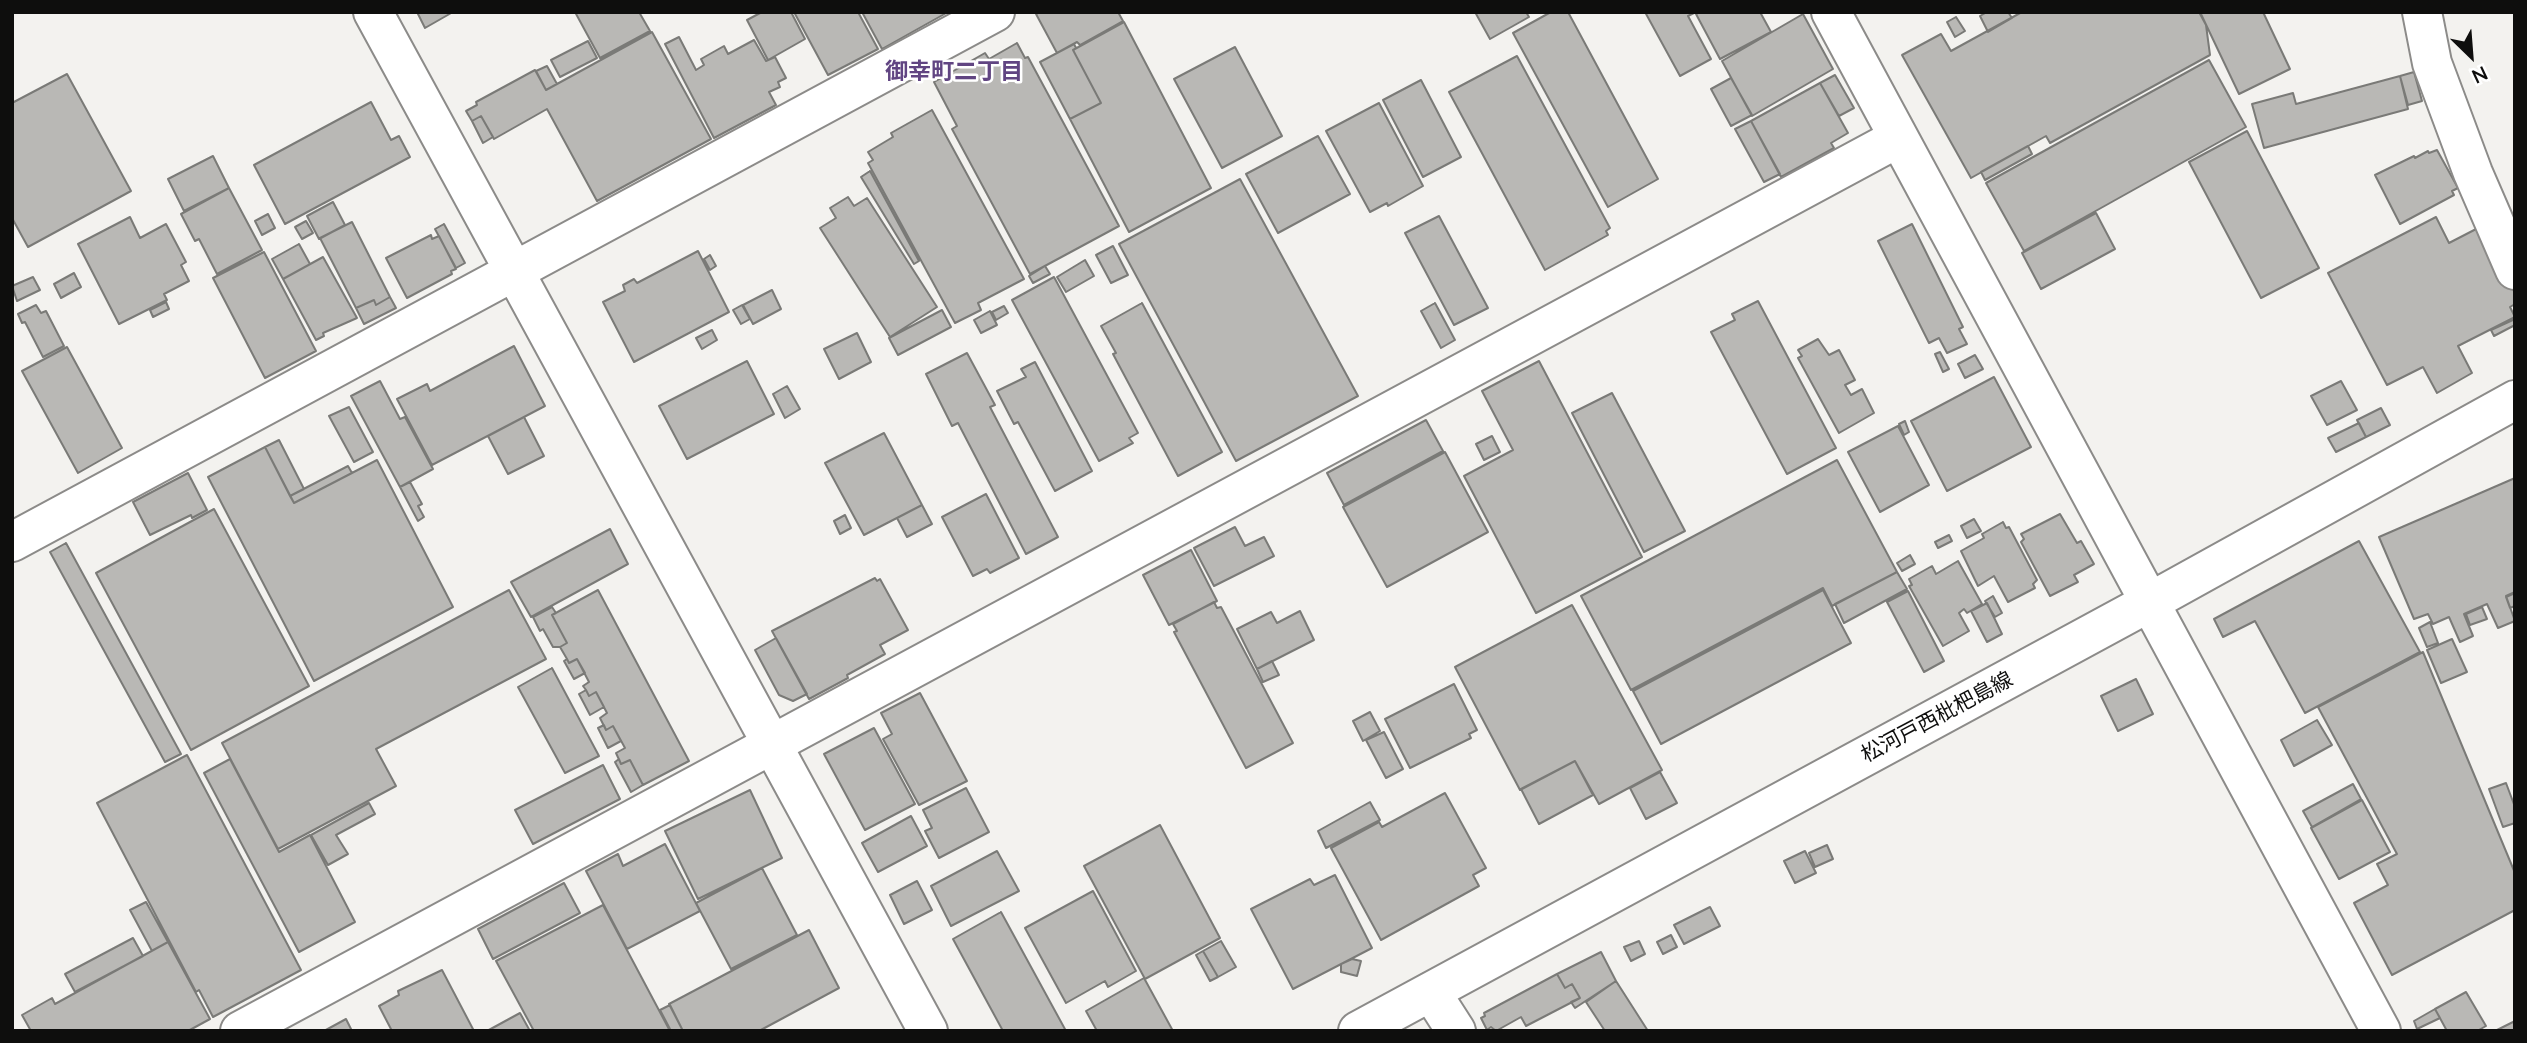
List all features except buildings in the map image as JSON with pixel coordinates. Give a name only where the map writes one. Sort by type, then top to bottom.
[{"type":"street","points":[[373,12],[928,1031]]},
{"type":"street","points":[[12,542],[995,12]]},
{"type":"street","points":[[1832,12],[2381,1031]]},
{"type":"street","points":[[2422,12],[2432,63],[2473,173],[2515,270]]},
{"type":"street","points":[[240,1031],[1898,138]]},
{"type":"street","name":"松河戸西枇杷島線","points":[[1358,1031],[2150,602],[2515,400]]},
{"type":"street","points":[[1431,992],[1456,1031]]},
{"type":"district","name":"御幸町二丁目","points":[[954,72]]}]
